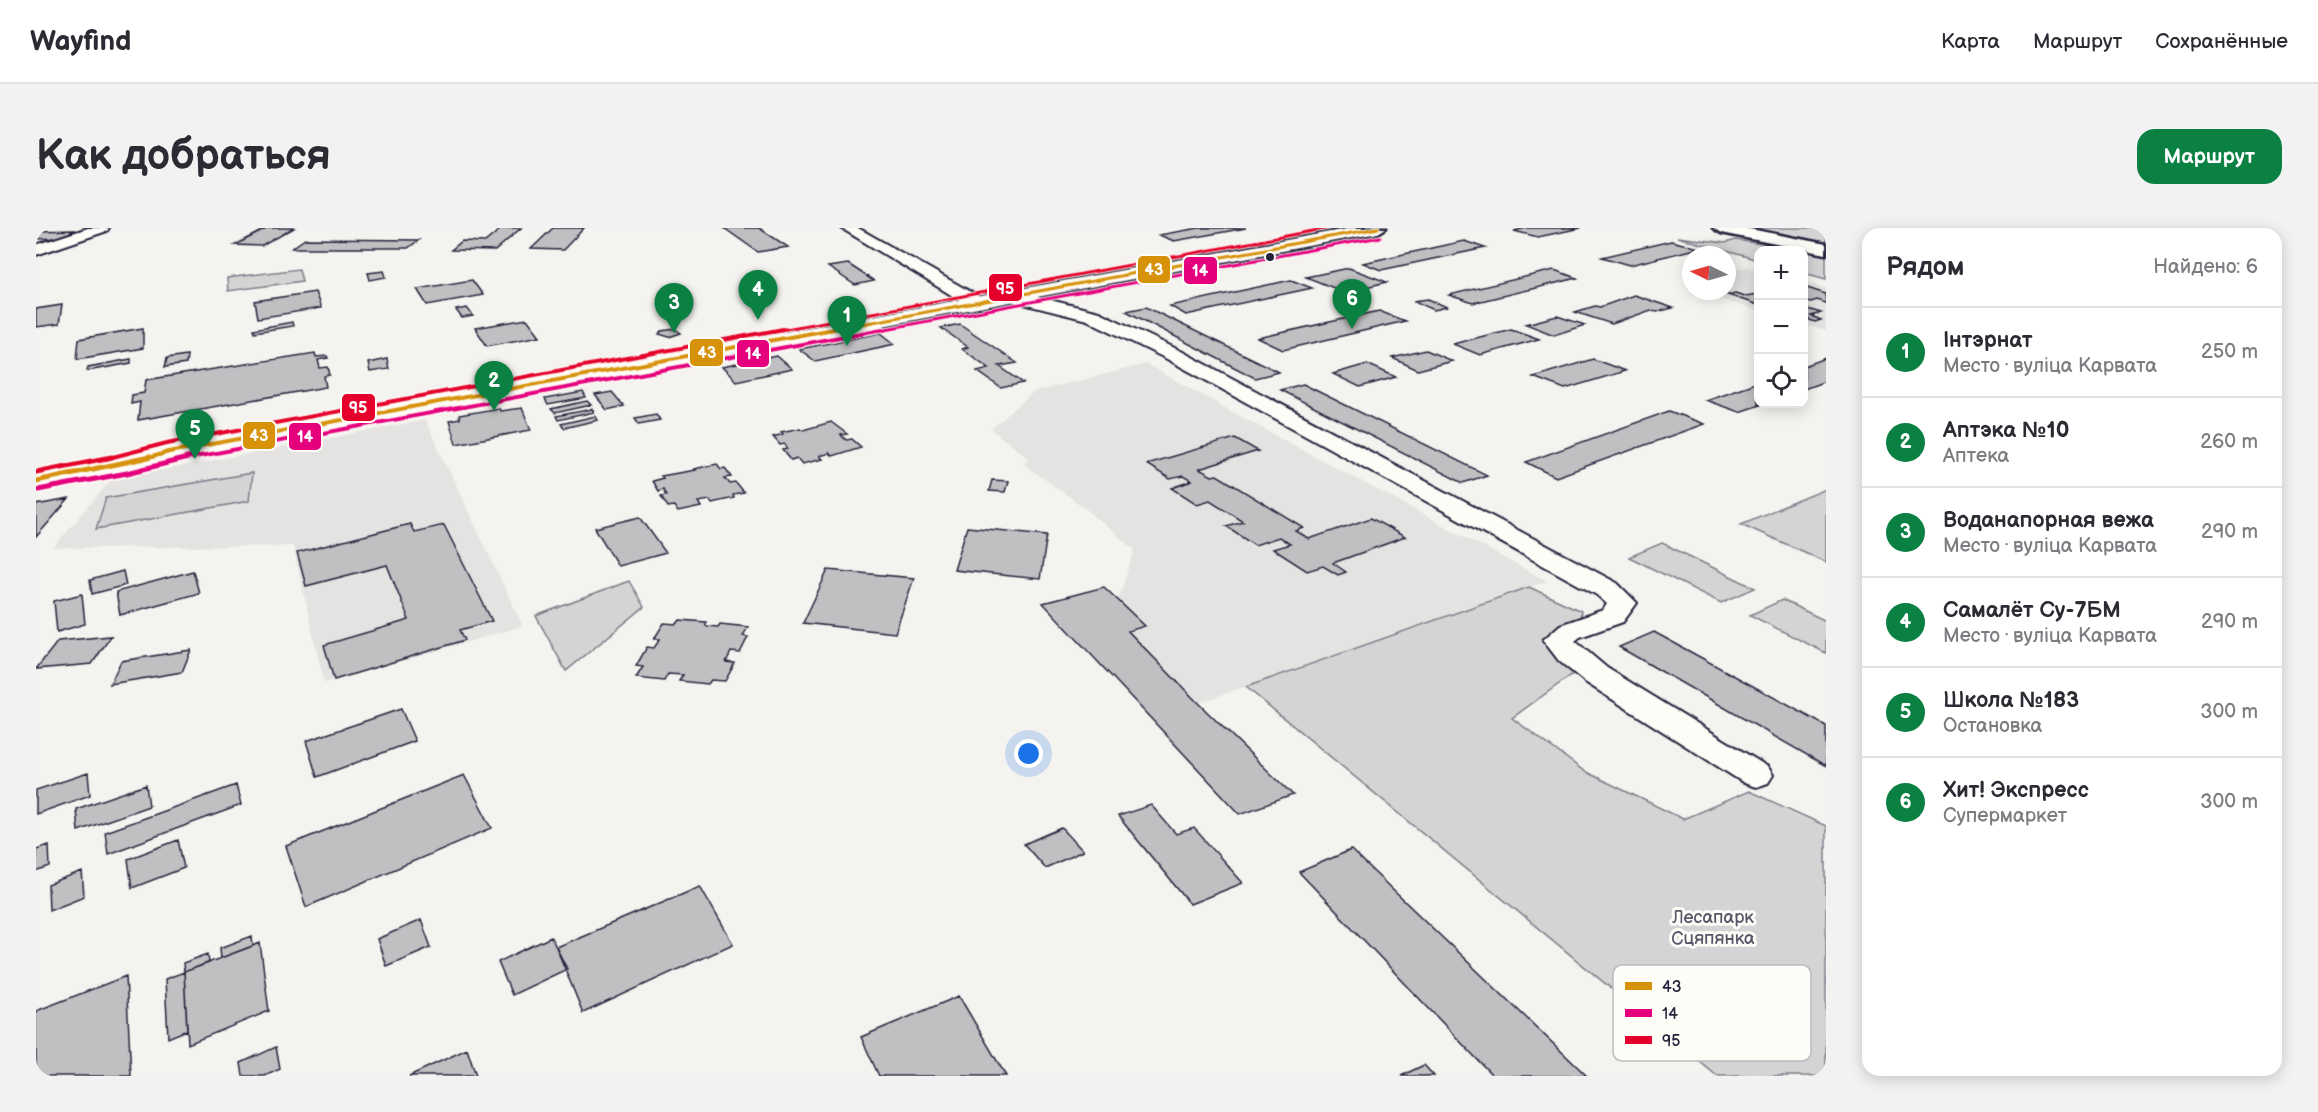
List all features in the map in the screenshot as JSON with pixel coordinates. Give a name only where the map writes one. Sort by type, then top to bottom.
[{"type":"street","points":[[36,250],[102,228]]},
{"type":"street","points":[[848,228],[977,303]]},
{"type":"street","points":[[36,481],[124,464],[169,452],[1378,228]]},
{"type":"street","points":[[1721,228],[1826,249]]},
{"type":"street","points":[[1013,296],[1093,316],[1174,355],[1607,589],[1623,603],[1613,616],[1570,631],[1558,640],[1570,655],[1596,675],[1756,775]]},
{"type":"street","points":[[36,470],[127,454],[169,452]]},
{"type":"shaded area","points":[[1747,267],[1754,269],[1754,310],[1722,300],[1736,300],[1736,269]]},
{"type":"shaded area","points":[[1808,283],[1826,288],[1826,331],[1808,326]]},
{"type":"shaded area","points":[[1146,364],[1547,581],[1198,703],[1128,631],[1145,626],[1118,600],[1135,550],[1081,505],[1023,464],[1029,458],[991,429],[1034,392]]},
{"type":"shaded area","points":[[425,420],[523,626],[324,683],[293,546],[53,548],[111,480]]},
{"type":"green space","points":[[1735,228],[1826,228],[1826,246]]},
{"type":"green space","points":[[1677,237],[1725,243],[1736,240],[1774,246],[1754,246],[1754,259],[1736,254],[1736,246],[1709,246]]},
{"type":"green space","points":[[1808,252],[1826,254],[1826,279],[1808,274]]},
{"type":"green space","points":[[299,269],[302,281],[228,291],[227,278]]},
{"type":"green space","points":[[252,473],[249,501],[96,529],[106,498]]},
{"type":"green space","points":[[1826,489],[1826,562],[1741,524]]},
{"type":"green space","points":[[1662,543],[1755,588],[1721,603],[1629,557]]},
{"type":"green space","points":[[629,581],[644,607],[566,671],[536,616]]},
{"type":"green space","name":"Лесапарк Сцяпянка","points":[[1529,587],[1581,611],[1574,673],[1512,718],[1584,771],[1683,819],[1749,791],[1826,826],[1826,1076],[1717,1076],[1699,1061],[1811,1061],[1811,965],[1613,965],[1613,990],[1246,687]]},
{"type":"green space","points":[[1782,600],[1826,621],[1826,653],[1750,615]]},
{"type":"building","points":[[268,228],[294,228],[262,246],[235,245]]},
{"type":"building","points":[[502,228],[521,228],[495,251],[451,250],[462,241],[485,242]]},
{"type":"building","points":[[553,228],[584,228],[563,250],[531,249]]},
{"type":"building","points":[[724,228],[759,228],[788,247],[758,252]]},
{"type":"building","points":[[1199,228],[1246,228],[1174,241],[1159,235]]},
{"type":"building","points":[[1526,228],[1581,228],[1538,237],[1514,231]]},
{"type":"building","points":[[75,230],[59,238],[36,239],[36,231]]},
{"type":"building","points":[[305,239],[419,240],[408,248],[292,248]]},
{"type":"building","points":[[1464,241],[1485,248],[1381,270],[1363,263]]},
{"type":"building","points":[[1671,241],[1691,246],[1682,246],[1682,252],[1630,265],[1602,257]]},
{"type":"building","points":[[848,264],[874,281],[855,285],[828,267]]},
{"type":"building","points":[[1349,268],[1387,282],[1344,292],[1306,277]]},
{"type":"building","points":[[1554,270],[1577,278],[1473,303],[1449,295]]},
{"type":"building","points":[[384,271],[386,277],[370,280],[368,273]]},
{"type":"building","points":[[472,280],[483,295],[427,305],[417,289]]},
{"type":"building","points":[[1291,280],[1312,288],[1186,315],[1170,306]]},
{"type":"building","points":[[1808,288],[1826,294],[1826,303],[1817,300],[1808,303]]},
{"type":"building","points":[[315,292],[321,308],[258,318],[255,301]]},
{"type":"building","points":[[1736,293],[1745,296],[1754,295],[1754,304],[1736,298]]},
{"type":"building","points":[[1634,295],[1673,308],[1657,312],[1651,310],[1612,324],[1575,312],[1595,306],[1600,307]]},
{"type":"building","points":[[1428,299],[1447,307],[1434,310],[1414,301]]},
{"type":"building","points":[[62,305],[59,324],[36,327],[36,309]]},
{"type":"building","points":[[1146,307],[1279,372],[1255,378],[1126,311]]},
{"type":"building","points":[[467,308],[473,316],[462,318],[456,310]]},
{"type":"building","points":[[1808,309],[1821,313],[1811,316],[1821,320],[1815,322],[1808,319]]},
{"type":"building","points":[[1379,311],[1405,321],[1283,350],[1258,338]]},
{"type":"building","points":[[1557,316],[1585,325],[1554,335],[1526,324]]},
{"type":"building","points":[[527,319],[540,336],[487,346],[475,328]]},
{"type":"building","points":[[292,322],[293,326],[255,332],[254,329]]},
{"type":"building","points":[[960,324],[1017,363],[999,366],[1023,383],[1001,388],[977,371],[989,368],[962,349],[968,347],[941,328]]},
{"type":"building","points":[[143,328],[143,348],[77,359],[79,339]]},
{"type":"building","points":[[675,329],[681,333],[669,337],[659,334],[662,331]]},
{"type":"building","points":[[1511,329],[1539,339],[1480,355],[1453,344]]},
{"type":"building","points":[[881,333],[895,344],[815,361],[799,349]]},
{"type":"building","points":[[1426,350],[1452,361],[1418,370],[1392,358]]},
{"type":"building","points":[[315,353],[316,357],[327,356],[328,358],[318,360],[320,368],[328,367],[330,375],[324,376],[326,387],[138,420],[140,402],[131,404],[132,395],[144,393],[146,380]]},
{"type":"building","points":[[187,355],[186,364],[165,367],[167,358]]},
{"type":"building","points":[[777,356],[792,369],[736,381],[722,367]]},
{"type":"building","points":[[1826,358],[1826,381],[1808,388],[1808,365]]},
{"type":"building","points":[[131,359],[131,363],[87,371],[88,367]]},
{"type":"building","points":[[387,359],[389,369],[370,372],[368,363]]},
{"type":"building","points":[[1593,359],[1625,371],[1565,389],[1533,377]]},
{"type":"building","points":[[1367,364],[1396,377],[1360,387],[1333,374]]},
{"type":"building","points":[[1754,383],[1754,407],[1739,412],[1705,400]]},
{"type":"building","points":[[1303,384],[1487,475],[1463,483],[1280,390]]},
{"type":"building","points":[[583,392],[586,398],[548,405],[545,399]]},
{"type":"building","points":[[612,392],[624,406],[607,410],[595,395]]},
{"type":"building","points":[[587,401],[591,405],[555,413],[551,409]]},
{"type":"building","points":[[499,408],[500,411],[522,408],[531,430],[456,444],[449,421],[460,419],[459,415]]},
{"type":"building","points":[[592,409],[594,412],[558,420],[556,416]]},
{"type":"building","points":[[1669,411],[1704,424],[1556,477],[1526,462]]},
{"type":"building","points":[[656,414],[660,420],[639,424],[635,418]]},
{"type":"building","points":[[595,416],[598,420],[564,428],[561,424]]},
{"type":"building","points":[[831,422],[847,434],[841,435],[846,440],[852,439],[861,447],[832,456],[829,453],[819,456],[822,459],[802,464],[797,458],[791,460],[783,450],[788,449],[785,444],[780,445],[773,437],[783,434],[781,432],[800,428],[803,430]]},
{"type":"building","points":[[1235,438],[1258,451],[1199,469],[1212,476],[1217,475],[1304,528],[1296,531],[1309,539],[1371,518],[1405,537],[1333,563],[1346,572],[1338,575],[1323,566],[1307,571],[1273,549],[1290,544],[1279,537],[1255,545],[1226,526],[1243,521],[1210,500],[1197,504],[1172,488],[1192,481],[1183,476],[1170,479],[1146,464]]},
{"type":"building","points":[[717,464],[721,469],[725,468],[732,477],[725,478],[730,484],[736,483],[744,493],[712,503],[710,500],[698,502],[701,507],[678,512],[674,506],[668,507],[661,496],[666,495],[663,489],[658,491],[652,481],[663,478],[661,476]]},
{"type":"building","points":[[992,480],[1008,481],[1005,492],[989,491]]},
{"type":"building","points":[[69,499],[36,537],[36,505]]},
{"type":"building","points":[[640,517],[666,553],[618,566],[595,528]]},
{"type":"building","points":[[410,524],[414,532],[444,525],[492,621],[460,630],[465,640],[334,680],[324,645],[409,620],[387,565],[306,586],[297,553]]},
{"type":"building","points":[[967,527],[1047,535],[1040,579],[954,570]]},
{"type":"building","points":[[828,570],[914,578],[895,633],[803,623]]},
{"type":"building","points":[[123,571],[126,585],[92,594],[90,580]]},
{"type":"building","points":[[193,571],[199,593],[120,615],[116,592]]},
{"type":"building","points":[[1104,587],[1145,626],[1128,631],[1293,795],[1240,814],[1043,603]]},
{"type":"building","points":[[82,594],[85,624],[57,632],[54,601]]},
{"type":"building","points":[[680,620],[706,622],[706,626],[718,627],[720,624],[748,627],[743,636],[748,637],[740,653],[731,652],[726,662],[735,663],[725,681],[711,680],[708,684],[679,681],[683,675],[668,674],[664,681],[636,678],[643,667],[636,666],[647,647],[654,648],[660,639],[654,639],[664,623],[677,624]]},
{"type":"building","points":[[1654,632],[1826,726],[1826,766],[1619,647]]},
{"type":"building","points":[[111,636],[92,664],[36,669],[58,641]]},
{"type":"building","points":[[191,650],[182,672],[110,684],[121,661]]},
{"type":"building","points":[[401,709],[415,741],[317,777],[306,741]]},
{"type":"building","points":[[88,773],[90,795],[36,814],[36,790]]},
{"type":"building","points":[[464,775],[492,828],[306,907],[286,846]]},
{"type":"building","points":[[146,785],[149,806],[78,831],[76,809]]},
{"type":"building","points":[[236,785],[241,805],[108,854],[105,832]]},
{"type":"building","points":[[1151,805],[1176,834],[1194,828],[1243,883],[1190,904],[1118,816]]},
{"type":"building","points":[[1062,828],[1083,851],[1045,868],[1024,844]]},
{"type":"building","points":[[178,840],[184,868],[132,888],[128,859]]},
{"type":"building","points":[[49,845],[50,867],[36,872],[36,849]]},
{"type":"building","points":[[1351,850],[1587,1076],[1493,1076],[1299,872]]},
{"type":"building","points":[[82,872],[84,896],[49,910],[48,885]]},
{"type":"building","points":[[700,886],[733,944],[583,1013],[556,947]]},
{"type":"building","points":[[421,920],[431,947],[386,966],[377,939]]},
{"type":"building","points":[[252,936],[253,946],[221,958],[220,948]]},
{"type":"building","points":[[551,937],[567,969],[512,995],[498,962]]},
{"type":"building","points":[[260,943],[269,1011],[188,1044],[184,972]]},
{"type":"building","points":[[208,954],[209,963],[184,972],[183,963]]},
{"type":"building","points":[[184,972],[187,1030],[168,1038],[165,979]]},
{"type":"building","points":[[126,976],[131,1076],[36,1076],[36,1011]]},
{"type":"building","points":[[959,996],[1006,1076],[879,1076],[861,1037]]},
{"type":"building","points":[[276,1047],[280,1069],[265,1076],[243,1076],[241,1063]]},
{"type":"building","points":[[467,1049],[476,1076],[409,1076]]},
{"type":"building","points":[[1424,1065],[1434,1076],[1401,1076]]},
{"type":"transit line","name":"95","points":[[36,472],[123,455],[167,443],[1329,228]]},
{"type":"transit line","name":"43","points":[[36,481],[125,464],[169,452],[1378,228]]},
{"type":"transit line","name":"14","points":[[38,490],[127,473],[171,461],[1380,237]]},
{"type":"place","name":"Самалёт Су-7БМ","points":[[758,320]]},
{"type":"place","name":"Хит! Экспресс","points":[[1352,329]]},
{"type":"place","name":"Воданапорная вежа","points":[[674,333]]},
{"type":"place","name":"Інтэрнат","points":[[847,346]]},
{"type":"place","name":"Аптэка №10","points":[[494,411]]},
{"type":"place","name":"Школа №183","points":[[195,459]]}]
